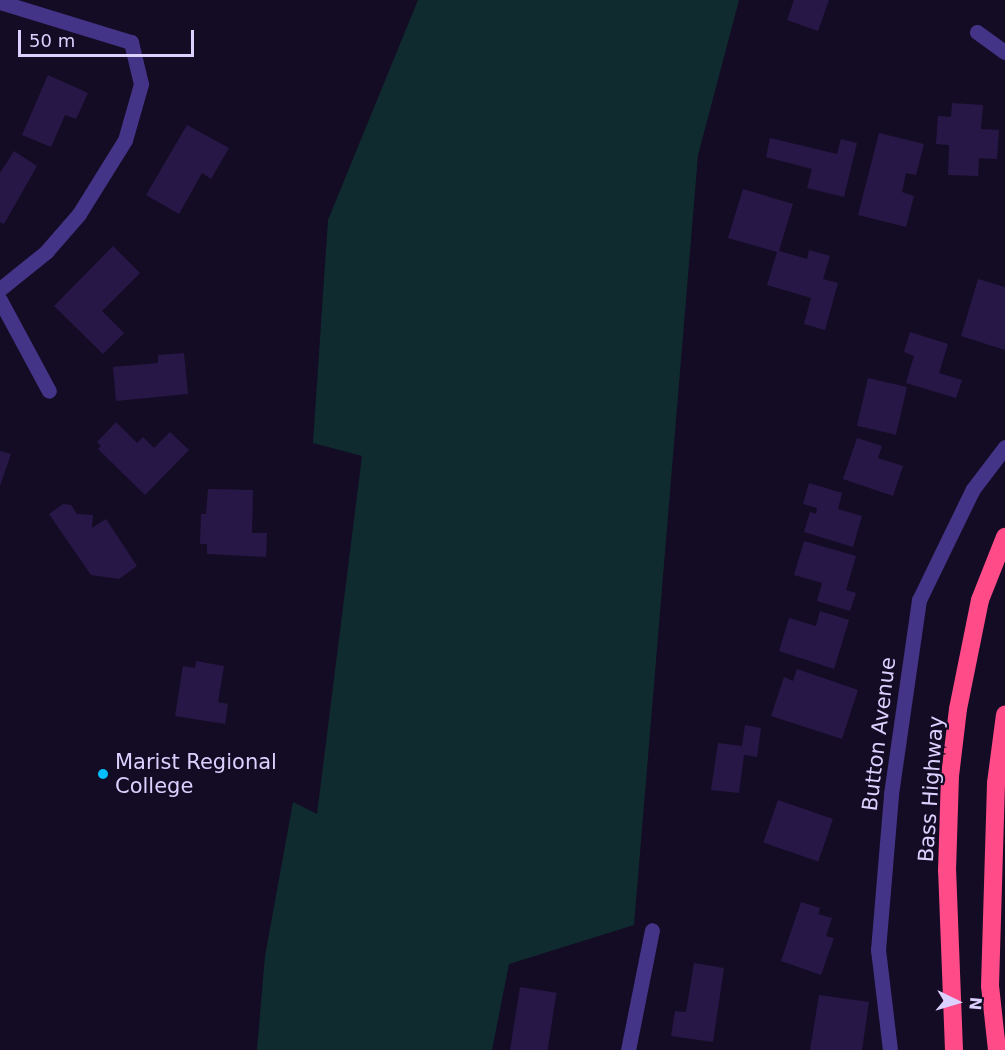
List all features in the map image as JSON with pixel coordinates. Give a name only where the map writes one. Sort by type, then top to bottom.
[{"type":"highway","name":"Bass Highway","points":[[954,1050],[947,871],[950,776],[958,709],[980,600],[1005,537]]},
{"type":"highway","points":[[997,1050],[990,986],[992,894],[996,783],[1005,715]]},
{"type":"street","points":[[0,2],[131,42],[141,84],[125,140],[79,214],[46,252],[0,289]]},
{"type":"street","points":[[977,32],[1005,52]]},
{"type":"street","points":[[0,300],[49,391]]},
{"type":"street","name":"Button Avenue","points":[[890,1050],[879,950],[891,794],[919,600],[974,489],[1005,447]]},
{"type":"street","points":[[628,1050],[652,930]]},
{"type":"green space","points":[[418,0],[739,0],[698,155],[634,925],[509,964],[492,1050],[257,1050],[265,956],[293,802],[317,814],[362,456],[313,443],[328,220]]},
{"type":"building","points":[[794,0],[829,0],[818,31],[787,20]]},
{"type":"building","points":[[48,75],[88,93],[76,119],[65,115],[51,147],[22,135]]},
{"type":"building","points":[[952,103],[983,105],[981,129],[999,130],[997,159],[979,158],[978,176],[948,175],[949,145],[936,144],[938,116],[951,117]]},
{"type":"building","points":[[187,125],[229,148],[211,179],[202,173],[179,214],[146,195]]},
{"type":"building","points":[[879,133],[924,144],[916,175],[906,173],[902,192],[914,196],[906,227],[858,215]]},
{"type":"building","points":[[770,138],[837,154],[841,139],[857,143],[844,197],[807,188],[812,169],[766,157]]},
{"type":"building","points":[[14,151],[37,166],[4,224],[0,222],[0,173]]},
{"type":"building","points":[[743,189],[793,204],[779,251],[807,259],[809,250],[830,256],[823,279],[838,283],[825,330],[804,324],[811,298],[767,285],[777,252],[728,238]]},
{"type":"building","points":[[113,246],[140,273],[102,311],[124,333],[103,354],[54,306]]},
{"type":"building","points":[[978,279],[1005,287],[1005,350],[961,336]]},
{"type":"building","points":[[910,332],[948,344],[939,373],[962,380],[956,398],[906,383],[914,356],[904,352]]},
{"type":"building","points":[[184,353],[188,394],[116,401],[113,367],[158,363],[158,355]]},
{"type":"building","points":[[868,378],[907,387],[896,435],[857,426]]},
{"type":"building","points":[[116,422],[137,443],[143,437],[154,448],[170,432],[189,450],[145,495],[98,449],[101,446],[97,442]]},
{"type":"building","points":[[857,438],[882,446],[878,458],[903,466],[893,496],[843,479]]},
{"type":"building","points":[[0,451],[11,454],[0,486]]},
{"type":"building","points":[[809,483],[842,493],[838,509],[862,516],[853,547],[804,532],[810,512],[816,514],[817,508],[803,504]]},
{"type":"building","points":[[208,489],[253,490],[252,533],[267,533],[266,557],[207,554],[207,544],[200,544],[201,514],[206,514]]},
{"type":"building","points":[[63,504],[71,505],[77,514],[93,515],[92,528],[106,519],[137,566],[119,579],[91,575],[49,514]]},
{"type":"building","points":[[804,541],[856,556],[846,590],[856,593],[850,611],[817,601],[822,583],[794,575]]},
{"type":"building","points":[[820,611],[849,620],[834,669],[779,651],[789,618],[816,626]]},
{"type":"building","points":[[196,661],[224,666],[218,702],[228,704],[225,724],[175,716],[183,666],[195,668]]},
{"type":"building","points":[[797,669],[858,690],[842,739],[771,716],[784,677],[793,681]]},
{"type":"building","points":[[745,725],[761,728],[757,757],[744,755],[739,793],[711,790],[718,743],[742,746]]},
{"type":"building","points":[[778,800],[833,819],[818,861],[763,843]]},
{"type":"building","points":[[801,902],[820,908],[818,914],[832,918],[826,936],[834,938],[821,975],[781,961]]},
{"type":"building","points":[[694,963],[724,968],[713,1042],[671,1036],[675,1011],[686,1012]]},
{"type":"building","points":[[520,987],[557,993],[547,1050],[510,1050]]},
{"type":"building","points":[[819,995],[869,1002],[862,1050],[810,1050]]},
{"type":"place","name":"Marist Regional College","points":[[103,774]]}]
